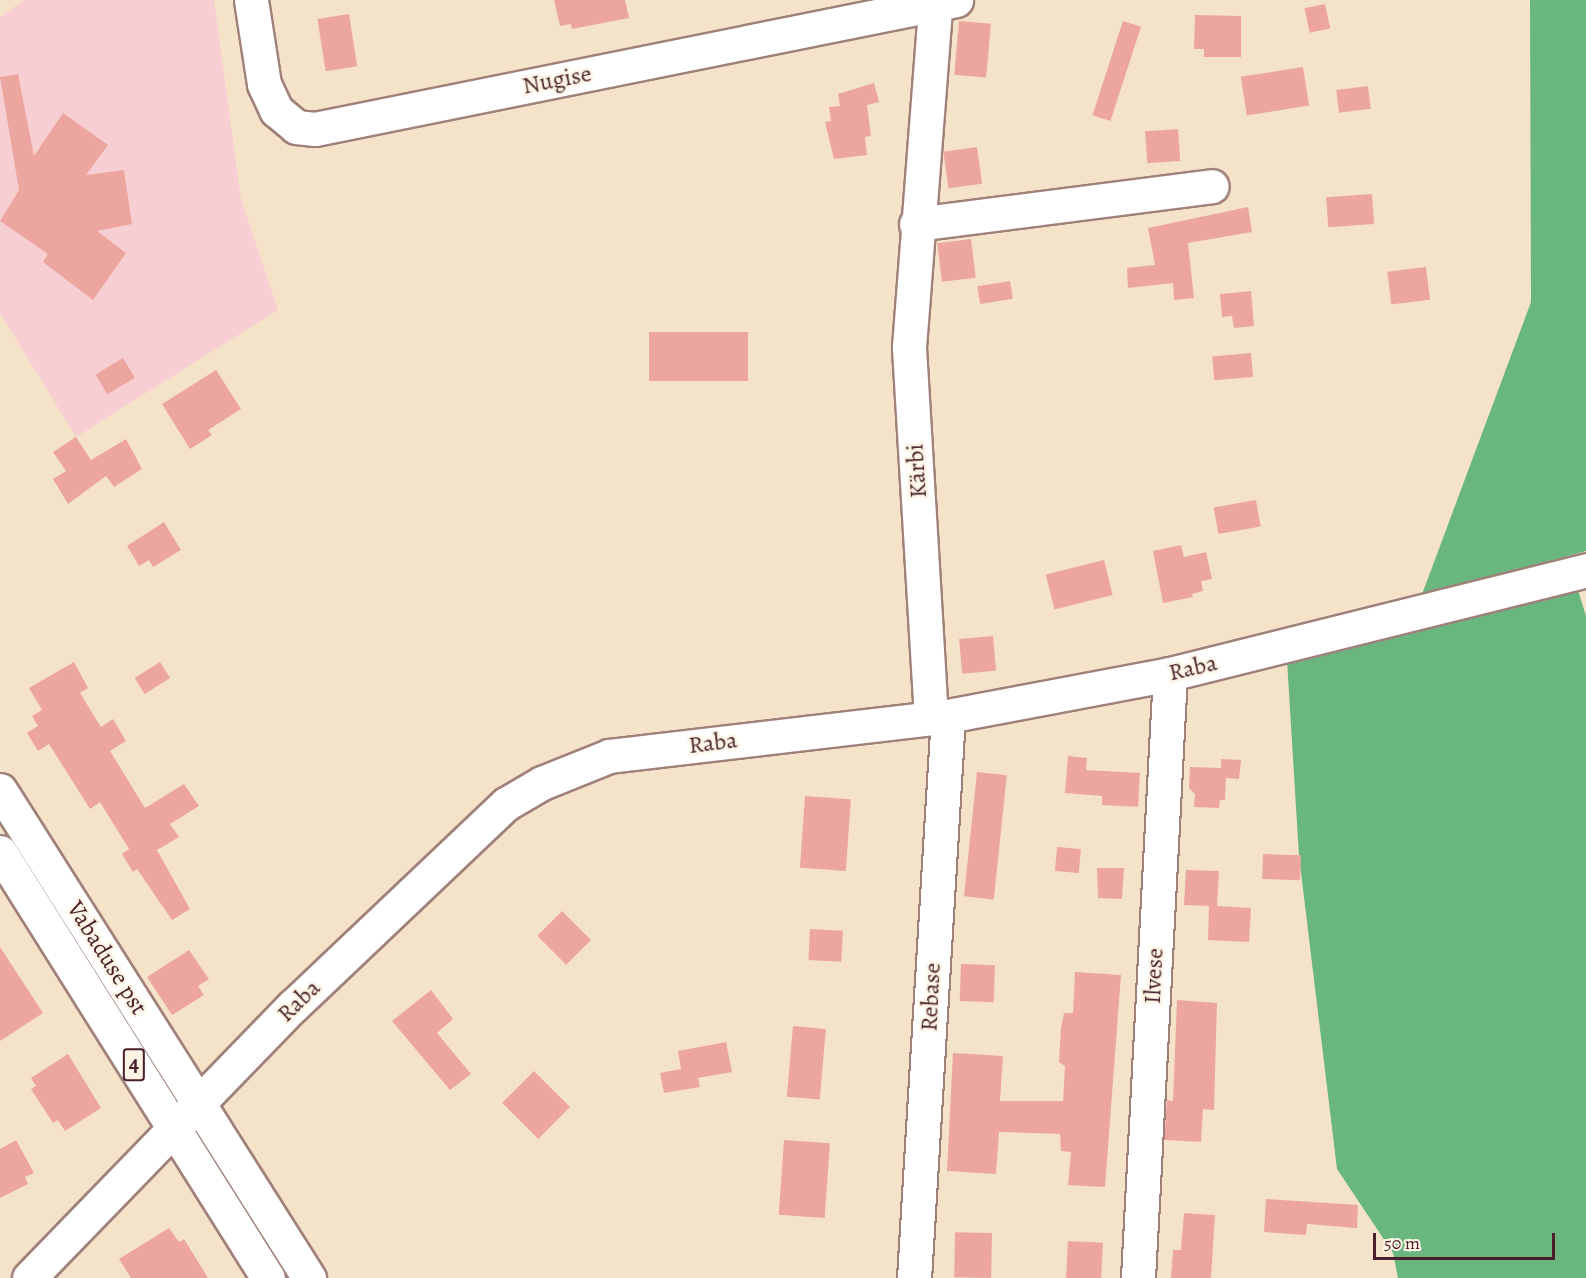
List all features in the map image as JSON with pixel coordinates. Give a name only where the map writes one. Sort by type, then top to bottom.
[{"type":"main road","name":"Nugise","points":[[251,0],[264,84],[276,110],[296,127],[315,129],[943,1]]},
{"type":"main road","name":"Kärbi","points":[[940,717],[909,347],[916,225],[943,1]]},
{"type":"main road","points":[[916,225],[1212,186]]},
{"type":"main road","name":"Raba","points":[[29,1278],[197,1101],[506,804],[542,783],[609,756],[940,717],[1170,674],[1586,570]]},
{"type":"main road","name":"Ilvese","points":[[1138,1278],[1170,674]]},
{"type":"main road","name":"Rebase","points":[[914,1278],[940,717]]},
{"type":"main road","name":"Vabaduse pst","points":[[0,790],[309,1278]]},
{"type":"main road","name":"Vabaduse pst","points":[[0,852],[268,1278]]},
{"type":"shaded area","points":[[24,0],[214,0],[241,199],[278,310],[76,437],[0,313],[0,17]]},
{"type":"green space","points":[[1530,0],[1586,0],[1586,551],[1421,597],[1531,302]]},
{"type":"green space","points":[[1577,587],[1586,616],[1586,1278],[1398,1278],[1393,1253],[1337,1169],[1299,856],[1287,660]]},
{"type":"building","points":[[554,0],[625,0],[629,18],[572,29],[571,24],[560,26]]},
{"type":"building","points":[[1325,4],[1330,28],[1310,33],[1304,8]]},
{"type":"building","points":[[349,14],[357,66],[326,71],[317,19]]},
{"type":"building","points":[[1195,15],[1241,16],[1241,57],[1204,57],[1204,49],[1194,49]]},
{"type":"building","points":[[959,21],[991,24],[986,78],[954,75]]},
{"type":"building","points":[[1123,21],[1141,27],[1110,121],[1092,115]]},
{"type":"building","points":[[1303,67],[1309,106],[1247,115],[1241,77]]},
{"type":"building","points":[[18,74],[34,156],[63,113],[108,145],[86,175],[124,170],[132,224],[97,231],[126,253],[93,300],[43,262],[48,254],[0,221],[19,190],[0,77]]},
{"type":"building","points":[[874,83],[879,102],[867,105],[871,136],[865,137],[867,155],[834,159],[825,122],[831,121],[829,107],[840,106],[838,94]]},
{"type":"building","points":[[1368,86],[1371,109],[1339,113],[1336,90]]},
{"type":"building","points":[[1178,129],[1180,161],[1147,163],[1145,131]]},
{"type":"building","points":[[977,147],[982,184],[948,188],[943,152]]},
{"type":"building","points":[[1372,194],[1374,224],[1328,227],[1326,197]]},
{"type":"building","points":[[1248,207],[1252,232],[1188,243],[1194,298],[1174,300],[1173,283],[1128,288],[1127,268],[1155,265],[1148,228]]},
{"type":"building","points":[[971,239],[976,278],[942,282],[937,243]]},
{"type":"building","points":[[1426,267],[1430,300],[1391,305],[1387,272]]},
{"type":"building","points":[[1010,281],[1013,299],[980,304],[977,286]]},
{"type":"building","points":[[1251,291],[1254,326],[1234,328],[1232,316],[1222,317],[1220,294]]},
{"type":"building","points":[[649,332],[748,332],[748,381],[649,381]]},
{"type":"building","points":[[1251,353],[1253,377],[1214,380],[1212,356]]},
{"type":"building","points":[[123,358],[135,378],[107,394],[96,374]]},
{"type":"building","points":[[216,370],[241,409],[208,430],[212,435],[190,449],[162,404]]},
{"type":"building","points":[[76,437],[91,460],[126,439],[142,469],[114,487],[106,476],[68,504],[53,479],[66,471],[53,452]]},
{"type":"building","points":[[1256,500],[1261,527],[1218,534],[1214,507]]},
{"type":"building","points":[[164,522],[181,550],[153,567],[149,560],[139,566],[127,546]]},
{"type":"building","points":[[1181,545],[1184,557],[1206,552],[1212,579],[1201,581],[1203,591],[1192,594],[1193,597],[1163,603],[1153,551]]},
{"type":"building","points":[[1104,560],[1113,595],[1054,609],[1046,575]]},
{"type":"building","points":[[993,636],[996,671],[962,674],[959,639]]},
{"type":"building","points":[[74,662],[88,688],[80,693],[101,727],[113,719],[126,741],[110,751],[145,808],[184,784],[199,806],[170,824],[179,837],[157,850],[190,909],[172,920],[137,869],[133,872],[122,854],[129,849],[100,802],[90,809],[49,744],[38,751],[27,733],[38,726],[32,716],[42,710],[29,688]]},
{"type":"building","points":[[160,662],[170,678],[145,694],[135,678]]},
{"type":"building","points":[[1068,756],[1087,758],[1086,770],[1140,773],[1138,807],[1102,805],[1102,796],[1065,793]]},
{"type":"building","points":[[1221,759],[1241,760],[1239,779],[1226,778],[1225,800],[1220,800],[1219,808],[1194,807],[1195,794],[1189,788],[1190,767],[1221,768]]},
{"type":"building","points":[[977,772],[1007,775],[994,899],[964,896]]},
{"type":"building","points":[[805,796],[851,799],[846,871],[800,868]]},
{"type":"building","points":[[1057,847],[1081,849],[1079,873],[1055,871]]},
{"type":"building","points":[[1263,854],[1301,855],[1300,880],[1262,879]]},
{"type":"building","points":[[1097,868],[1124,868],[1122,899],[1098,898]]},
{"type":"building","points":[[1186,870],[1219,871],[1217,906],[1251,908],[1249,942],[1208,940],[1209,906],[1184,905]]},
{"type":"building","points":[[562,911],[591,940],[566,965],[537,936]]},
{"type":"building","points":[[810,929],[843,931],[841,962],[808,960]]},
{"type":"building","points":[[0,947],[43,1013],[0,1041]]},
{"type":"building","points":[[189,950],[209,979],[198,986],[204,995],[172,1015],[147,977]]},
{"type":"building","points":[[961,964],[995,965],[994,1002],[960,1001]]},
{"type":"building","points":[[1075,972],[1121,975],[1105,1187],[1068,1185],[1071,1152],[1061,1151],[1060,1134],[999,1132],[996,1174],[947,1171],[953,1053],[1003,1056],[1000,1101],[1063,1101],[1065,1066],[1059,1062],[1061,1028],[1064,1013],[1073,1013]]},
{"type":"building","points":[[431,990],[453,1019],[437,1033],[471,1074],[450,1090],[392,1021]]},
{"type":"building","points":[[1177,1000],[1217,1003],[1214,1110],[1203,1109],[1201,1142],[1164,1140],[1167,1100],[1173,1101]]},
{"type":"building","points":[[793,1026],[826,1029],[820,1100],[787,1097]]},
{"type":"building","points":[[726,1042],[732,1072],[698,1078],[700,1087],[664,1093],[660,1073],[681,1069],[678,1051]]},
{"type":"building","points":[[68,1054],[101,1108],[65,1131],[58,1120],[53,1123],[31,1089],[36,1086],[31,1078]]},
{"type":"building","points":[[534,1071],[570,1107],[538,1139],[502,1103]]},
{"type":"building","points":[[16,1140],[34,1173],[25,1177],[28,1184],[0,1198],[0,1149]]},
{"type":"building","points":[[784,1140],[830,1143],[825,1218],[779,1215]]},
{"type":"building","points":[[1266,1199],[1358,1205],[1357,1228],[1307,1224],[1306,1235],[1264,1232]]},
{"type":"building","points":[[1184,1213],[1215,1215],[1211,1278],[1171,1278],[1173,1250],[1181,1250]]},
{"type":"building","points":[[169,1228],[179,1242],[184,1239],[208,1278],[131,1278],[119,1259]]},
{"type":"building","points":[[955,1232],[992,1233],[991,1278],[954,1277]]},
{"type":"building","points":[[1068,1241],[1103,1243],[1101,1278],[1066,1278]]}]
